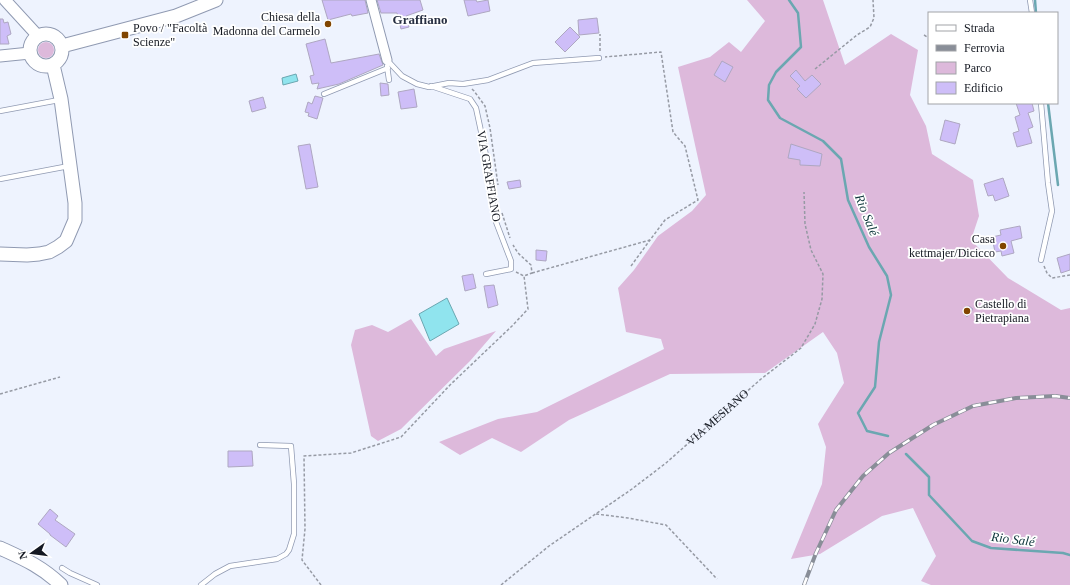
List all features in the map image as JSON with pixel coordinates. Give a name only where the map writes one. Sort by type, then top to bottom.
[{"type":"main road","points":[[62,46],[176,16],[216,0]]},
{"type":"main road","points":[[45,34],[54,36],[58,39],[62,46],[61,58],[53,65],[39,65],[32,58],[30,53],[32,42],[38,36],[45,34]]},
{"type":"main road","points":[[0,254],[27,255],[49,252],[66,241],[75,220],[75,203],[61,99],[53,65]]},
{"type":"main road","points":[[2,549],[33,563],[48,573],[61,585]]},
{"type":"street","points":[[5,0],[38,36]]},
{"type":"street","name":"VIA GRAFFIANO","points":[[371,0],[387,64]]},
{"type":"street","points":[[0,56],[30,53]]},
{"type":"lane","points":[[1030,0],[1032,12]]},
{"type":"lane","name":"VIA GRAFFIANO","points":[[431,86],[449,83],[463,84],[488,80],[533,63],[599,58]]},
{"type":"lane","points":[[324,94],[387,64],[389,80]]},
{"type":"lane","name":"VIA GRAFFIANO","points":[[387,64],[402,76],[417,84],[431,86],[470,99],[476,108],[485,150],[496,222],[511,261],[511,268],[486,274]]},
{"type":"lane","points":[[0,111],[61,99]]},
{"type":"lane","points":[[1041,104],[1052,211],[1041,260]]},
{"type":"lane","points":[[0,179],[70,165]]},
{"type":"lane","points":[[201,585],[215,574],[230,566],[277,559],[286,554],[289,550],[294,534],[294,484],[291,446],[260,445]]},
{"type":"lane","points":[[62,568],[97,585]]},
{"type":"path","points":[[814,69],[857,35],[870,27],[874,18],[872,0]]},
{"type":"path","points":[[600,34],[599,58],[661,52],[673,132],[685,146],[698,200],[665,220],[631,266]]},
{"type":"path","points":[[924,35],[928,37]]},
{"type":"path","points":[[463,84],[474,90],[485,106],[490,128],[498,188]]},
{"type":"path","name":"VIA MESIANO","points":[[501,585],[549,546],[632,489],[666,463],[760,379],[801,348],[815,324],[822,299],[823,274],[811,250],[805,224],[804,192]]},
{"type":"path","points":[[501,211],[512,244],[518,253],[531,265],[532,273]]},
{"type":"path","points":[[321,585],[302,560],[305,529],[304,456],[351,453],[401,438],[450,385],[512,326],[528,308],[524,276],[650,240]]},
{"type":"path","points":[[1041,260],[1047,273],[1052,278],[1070,275]]},
{"type":"path","points":[[0,394],[60,377]]},
{"type":"path","points":[[596,514],[666,525],[717,579]]},
{"type":"green space","points":[[747,0],[823,0],[845,65],[891,34],[918,50],[910,95],[926,126],[932,154],[973,180],[979,216],[971,240],[1008,278],[1061,310],[1070,308],[1070,585],[931,585],[921,581],[936,556],[913,508],[882,516],[820,554],[791,559],[822,484],[826,447],[818,424],[844,383],[837,353],[823,332],[765,373],[670,374],[569,420],[521,452],[492,438],[460,455],[439,442],[498,419],[537,412],[664,349],[661,339],[626,332],[618,288],[634,270],[658,236],[692,211],[706,195],[678,67],[710,57],[729,42],[741,52],[765,21]]},
{"type":"green space","points":[[43,42],[49,42],[54,47],[52,56],[49,58],[43,58],[38,53],[38,47]]},
{"type":"green space","points":[[411,319],[436,356],[444,349],[496,331],[470,361],[401,429],[378,441],[371,436],[351,345],[355,330],[372,325],[388,332]]},
{"type":"water","points":[[296,74],[298,81],[283,85],[282,78]]},
{"type":"water","points":[[447,298],[459,324],[430,341],[419,314]]},
{"type":"building","points":[[322,0],[365,0],[368,13],[352,16],[351,14],[328,20]]},
{"type":"building","points":[[377,0],[420,0],[423,10],[406,16],[409,27],[401,29],[397,13],[381,13]]},
{"type":"building","points":[[464,0],[476,0],[477,2],[488,0],[490,11],[468,16]]},
{"type":"building","points":[[597,18],[599,33],[579,35],[578,20]]},
{"type":"building","points":[[0,19],[3,19],[4,23],[8,22],[11,34],[7,36],[9,44],[0,44]]},
{"type":"building","points":[[570,27],[580,37],[565,52],[555,42]]},
{"type":"building","points":[[325,39],[331,63],[379,54],[383,65],[339,84],[317,89],[319,83],[312,84],[310,76],[314,75],[306,44]]},
{"type":"building","points":[[722,61],[733,67],[725,82],[714,75]]},
{"type":"building","points":[[796,70],[805,81],[812,75],[821,84],[806,98],[797,89],[800,86],[790,76]]},
{"type":"building","points":[[380,83],[388,84],[389,95],[381,96]]},
{"type":"building","points":[[414,89],[417,107],[401,109],[398,92]]},
{"type":"building","points":[[315,96],[323,98],[317,119],[308,116],[309,113],[305,112],[308,102],[312,104]]},
{"type":"building","points":[[263,97],[266,108],[252,112],[249,101]]},
{"type":"building","points":[[1016,104],[1032,104],[1034,111],[1028,113],[1033,127],[1028,129],[1032,143],[1017,147],[1013,133],[1019,131],[1015,117],[1020,115]]},
{"type":"building","points":[[945,120],[960,124],[955,144],[940,140]]},
{"type":"building","points":[[310,144],[318,187],[306,189],[298,146]]},
{"type":"building","points":[[791,144],[822,154],[820,166],[800,165],[800,160],[788,158]]},
{"type":"building","points":[[1003,178],[1009,196],[995,201],[993,195],[988,196],[984,184]]},
{"type":"building","points":[[520,180],[521,187],[509,189],[507,182]]},
{"type":"building","name":"Casa kettmajer/Dicicco","points":[[1020,226],[1022,238],[1011,241],[1014,253],[1002,256],[1001,251],[995,252],[992,237],[1001,235],[1000,230]]},
{"type":"building","points":[[536,250],[547,251],[546,261],[536,260]]},
{"type":"building","points":[[1070,254],[1070,270],[1061,273],[1057,258]]},
{"type":"building","points":[[473,274],[476,288],[465,291],[462,276]]},
{"type":"building","points":[[494,285],[498,305],[488,308],[484,286]]},
{"type":"building","name":"Castello di Pietrapiana","points":[[969,306],[973,309],[967,317],[963,313],[963,310],[965,307]]},
{"type":"building","points":[[228,451],[252,451],[253,466],[228,467]]},
{"type":"building","points":[[50,509],[58,516],[55,520],[75,534],[66,547],[38,524]]},
{"type":"waterway","name":"Rio Salé","points":[[789,0],[798,13],[801,47],[776,72],[769,85],[768,100],[780,118],[823,141],[841,159],[848,200],[869,247],[887,276],[891,295],[879,342],[875,387],[858,413],[867,431],[888,436]]},
{"type":"waterway","points":[[1035,0],[1036,12]]},
{"type":"waterway","points":[[1048,104],[1058,185]]},
{"type":"waterway","name":"Rio Salé","points":[[906,454],[929,477],[929,495],[972,541],[991,548],[1063,553],[1070,555]]},
{"type":"railway","points":[[804,585],[816,553],[836,510],[863,476],[889,453],[933,425],[973,406],[1016,398],[1055,396],[1070,398]]},
{"type":"place","name":"Chiesa della Madonna del Carmelo","points":[[328,24]]},
{"type":"place","name":"Povo / \"Facoltà Scienze\"","points":[[125,35]]},
{"type":"place","name":"Casa kettmajer/Dicicco","points":[[1003,246]]},
{"type":"place","name":"Castello di Pietrapiana","points":[[967,311]]},
{"type":"district","name":"Graffiano","points":[[420,19]]}]
